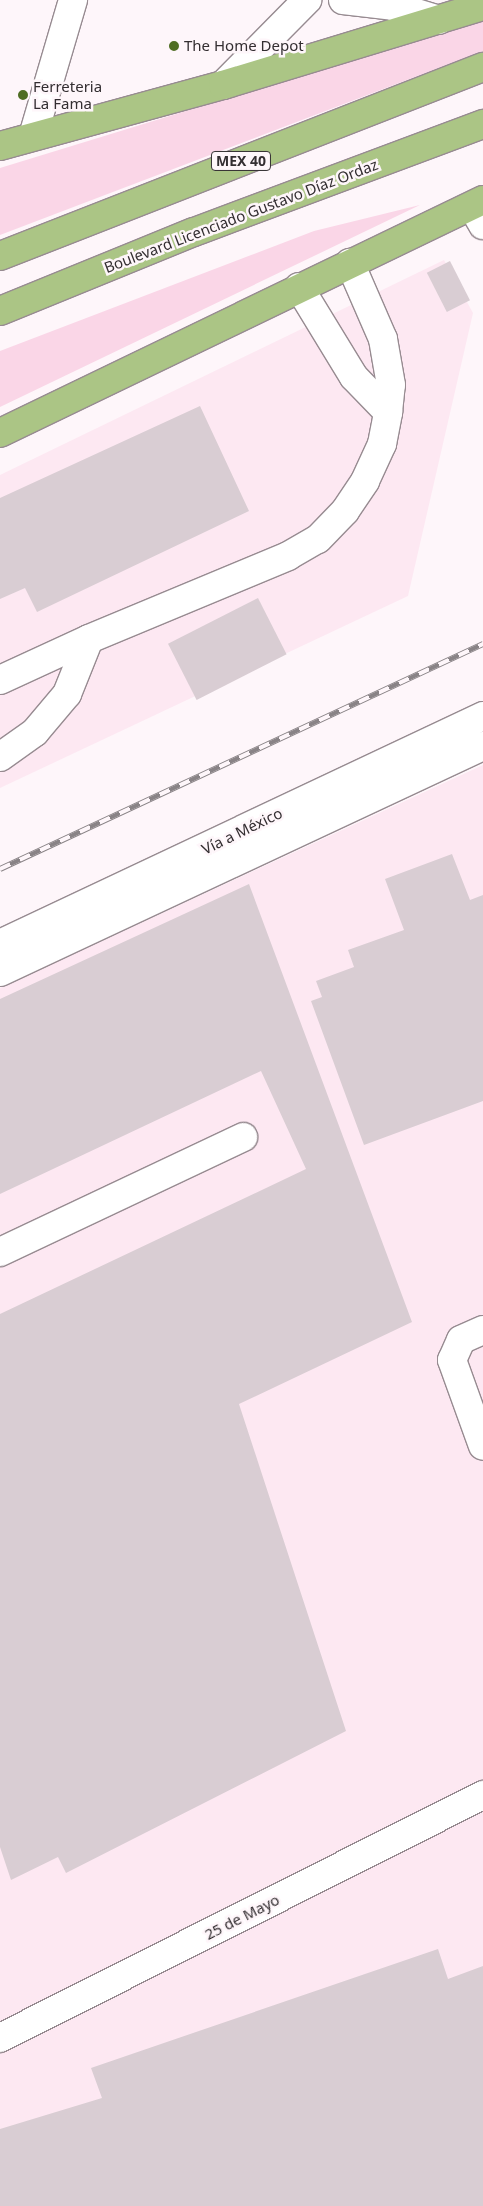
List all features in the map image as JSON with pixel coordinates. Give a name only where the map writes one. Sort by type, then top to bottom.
[{"type":"main road","points":[[0,146],[222,84],[483,6]]},
{"type":"main road","name":"MEX 40","points":[[0,256],[483,67]]},
{"type":"main road","name":"Boulevard Licenciado Gustavo Díaz Ordaz","points":[[0,310],[194,232],[483,124]]},
{"type":"main road","points":[[0,432],[350,263],[479,210]]},
{"type":"street","points":[[33,136],[73,0]]},
{"type":"street","points":[[222,84],[307,0]]},
{"type":"street","points":[[343,0],[393,6],[439,20]]},
{"type":"street","points":[[0,680],[89,639],[288,556],[318,540],[346,511],[365,481],[382,444],[391,385],[383,339],[350,263]]},
{"type":"street","points":[[299,287],[354,377],[388,412]]},
{"type":"street","points":[[0,757],[34,732],[67,694],[89,639]]},
{"type":"street","points":[[0,972],[257,838],[432,755],[483,716]]},
{"type":"street","points":[[432,755],[483,746]]},
{"type":"street","name":"Vía a México","points":[[0,944],[257,838]]},
{"type":"street","points":[[0,1252],[243,1138]]},
{"type":"street","points":[[483,1330],[461,1340],[452,1360],[483,1446]]},
{"type":"street","name":"25 de Mayo","points":[[0,2038],[483,1795]]},
{"type":"shaded area","points":[[483,20],[483,51],[0,235],[0,168]]},
{"type":"shaded area","points":[[420,205],[0,407],[0,351],[314,231]]},
{"type":"shaded area","points":[[444,260],[473,313],[408,596],[0,788],[0,475]]},
{"type":"shaded area","points":[[483,765],[483,2206],[0,2206],[0,988]]},
{"type":"building","points":[[450,261],[470,300],[447,312],[427,273]]},
{"type":"building","points":[[200,406],[249,511],[37,612],[25,588],[0,599],[0,498]]},
{"type":"building","points":[[258,598],[287,654],[197,700],[168,644]]},
{"type":"building","points":[[452,854],[470,900],[483,895],[483,1101],[364,1145],[311,1001],[322,997],[316,981],[354,967],[348,950],[404,930],[385,879]]},
{"type":"building","points":[[249,884],[412,1322],[239,1404],[346,1731],[66,1873],[58,1857],[11,1880],[0,1847],[0,1314],[306,1169],[261,1071],[0,1194],[0,999]]},
{"type":"building","points":[[438,1949],[448,1979],[483,1966],[483,2206],[0,2206],[0,2129],[102,2098],[91,2068]]},
{"type":"railway","points":[[0,869],[483,644]]},
{"type":"place","name":"The Home Depot","points":[[174,46]]},
{"type":"place","name":"Ferreteria La Fama","points":[[23,95]]}]
